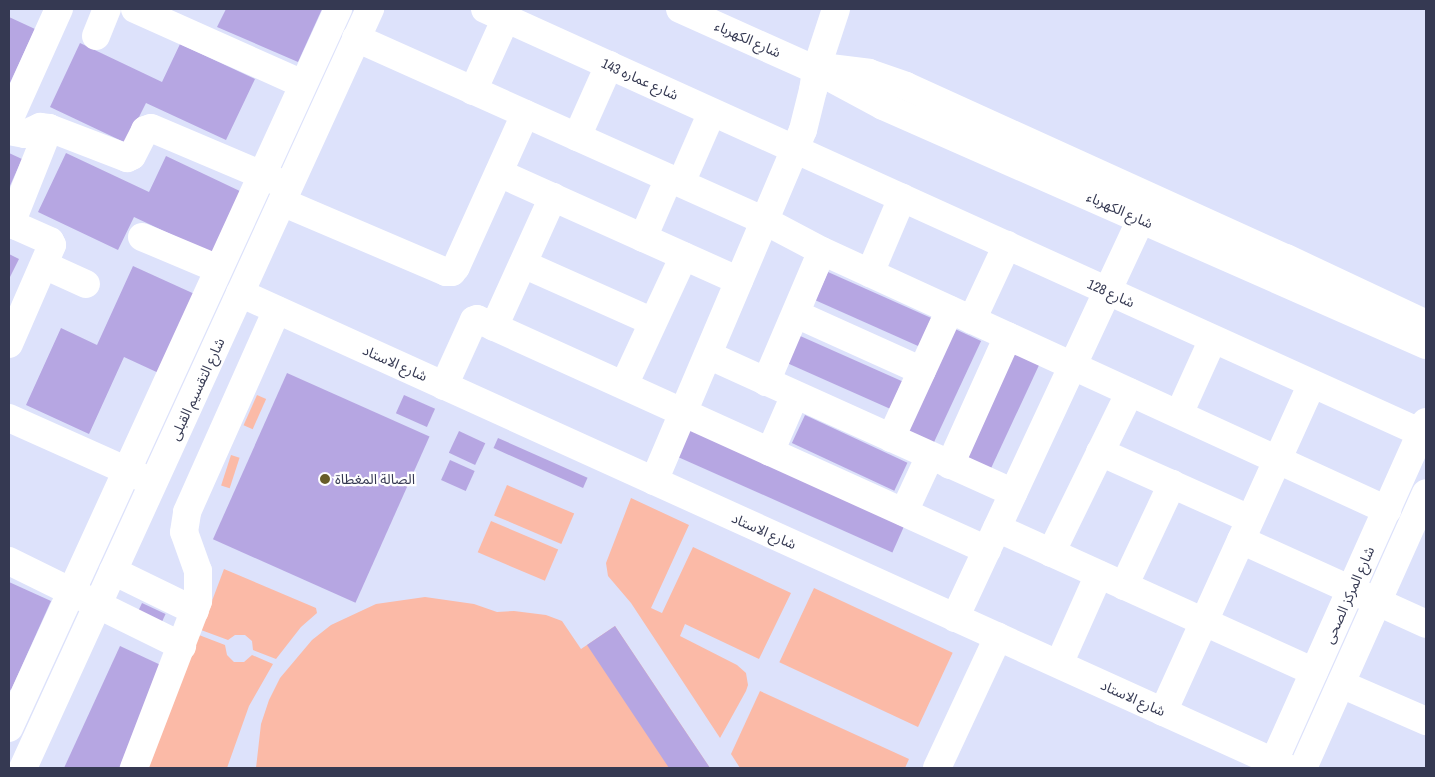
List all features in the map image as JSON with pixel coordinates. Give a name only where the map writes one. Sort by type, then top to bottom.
[{"type":"street","points":[[9,120],[59,9]]},
{"type":"street","points":[[96,36],[108,9]]},
{"type":"street","points":[[135,9],[165,15],[303,84]]},
{"type":"street","points":[[10,722],[338,9]]},
{"type":"street","name":"شارع التقسيم القبلى","points":[[23,768],[370,9]]},
{"type":"street","name":"شارع الكهرباء","points":[[680,9],[816,70],[883,106],[1141,219],[1426,324]]},
{"type":"street","points":[[654,481],[795,150],[808,110],[816,70],[836,9]]},
{"type":"street","points":[[473,91],[495,14]]},
{"type":"street","name":"شارع عماره 143","points":[[495,14],[795,150]]},
{"type":"street","points":[[356,38],[765,221],[822,251],[1387,510]]},
{"type":"street","points":[[577,137],[609,65]]},
{"type":"street","name":"شارع الكهرباء","points":[[816,70],[830,68],[849,70],[906,86],[1281,269],[1426,345]]},
{"type":"street","points":[[643,238],[712,112]]},
{"type":"street","points":[[9,131],[25,134],[40,127],[49,128],[128,158],[132,156],[145,130],[154,129],[261,176],[285,194],[449,272],[456,267],[525,114]]},
{"type":"street","points":[[9,344],[52,244],[16,226],[12,221],[49,128]]},
{"type":"street","name":"شارع 128","points":[[795,150],[1312,384],[1425,430]]},
{"type":"street","points":[[499,173],[739,281]]},
{"type":"street","points":[[494,327],[553,197]]},
{"type":"street","points":[[870,273],[902,198]]},
{"type":"street","points":[[955,618],[1141,219]]},
{"type":"street","points":[[142,237],[218,269]]},
{"type":"street","points":[[891,438],[922,371],[1007,245]]},
{"type":"street","points":[[766,382],[822,251]]},
{"type":"street","points":[[624,385],[684,256]]},
{"type":"street","points":[[522,264],[653,322]]},
{"type":"street","points":[[44,265],[86,284]]},
{"type":"street","name":"شارع الاستاد","points":[[240,293],[1059,664],[1277,766]]},
{"type":"street","points":[[134,768],[195,611],[200,581],[186,542],[186,517],[277,310]]},
{"type":"street","points":[[796,314],[922,371]]},
{"type":"street","points":[[444,386],[474,320],[494,327],[624,385],[904,512],[992,539],[1051,553],[1314,672]]},
{"type":"street","points":[[904,512],[940,460],[1008,336]]},
{"type":"street","points":[[1179,414],[1213,339]]},
{"type":"street","points":[[708,355],[1013,493]]},
{"type":"street","points":[[1163,712],[1312,384]]},
{"type":"street","points":[[1051,553],[1130,392]]},
{"type":"street","points":[[770,452],[795,395]]},
{"type":"street","points":[[9,418],[154,483]]},
{"type":"street","name":"شارع المركز الصحى","points":[[1277,766],[1314,672],[1425,430]]},
{"type":"street","points":[[1100,452],[1172,484],[1246,530],[1351,590],[1426,624]]},
{"type":"street","points":[[1124,586],[1172,484]]},
{"type":"street","name":"شارع المركز الصحى","points":[[1303,768],[1377,602],[1419,529],[1426,493]]},
{"type":"street","points":[[9,561],[182,646]]},
{"type":"street","points":[[113,571],[195,611]]},
{"type":"street","points":[[1059,664],[1099,574]]},
{"type":"street","points":[[937,768],[998,637]]},
{"type":"street","points":[[1340,684],[1426,721]]},
{"type":"shaded area","points":[[257,395],[266,399],[253,429],[244,425]]},
{"type":"shaded area","points":[[231,455],[240,458],[230,488],[221,485]]},
{"type":"shaded area","points":[[507,485],[574,514],[561,544],[494,515]]},
{"type":"shaded area","points":[[631,498],[689,525],[651,608],[662,613],[693,547],[791,593],[759,659],[685,624],[680,636],[737,665],[746,673],[748,685],[746,691],[720,738],[631,603],[608,576],[606,563]]},
{"type":"shaded area","points":[[491,521],[558,550],[545,581],[478,552]]},
{"type":"shaded area","points":[[224,569],[316,608],[317,613],[301,627],[276,659],[253,650],[252,641],[245,635],[235,635],[228,640],[201,630]]},
{"type":"shaded area","points":[[814,588],[953,653],[918,727],[779,662]]},
{"type":"shaded area","points":[[425,597],[474,604],[497,612],[514,611],[546,615],[562,621],[581,649],[615,626],[710,768],[256,768],[261,724],[269,700],[280,678],[312,640],[331,625],[376,604]]},
{"type":"shaded area","points":[[199,635],[225,645],[227,655],[234,662],[244,662],[252,655],[273,664],[249,706],[227,768],[147,768]]},
{"type":"shaded area","points":[[760,691],[909,759],[905,768],[740,768],[731,754]]},
{"type":"building","points":[[226,9],[322,9],[298,62],[217,27]]},
{"type":"building","points":[[9,17],[35,29],[9,85]]},
{"type":"building","points":[[80,43],[162,82],[180,44],[255,79],[226,140],[146,103],[126,143],[50,107]]},
{"type":"building","points":[[9,153],[22,159],[9,188]]},
{"type":"building","points":[[66,153],[149,192],[166,156],[244,193],[215,255],[134,217],[118,250],[38,212]]},
{"type":"building","points":[[9,254],[19,259],[9,279]]},
{"type":"building","points":[[133,266],[199,296],[163,375],[124,357],[89,434],[26,405],[61,328],[97,345]]},
{"type":"building","points":[[828,272],[931,318],[919,346],[815,300]]},
{"type":"building","points":[[953,328],[981,341],[933,444],[905,431]]},
{"type":"building","points":[[798,335],[902,381],[890,409],[786,362]]},
{"type":"building","points":[[1011,352],[1039,365],[991,468],[963,455]]},
{"type":"building","name":"الصالة المغطاة","points":[[287,373],[430,436],[355,603],[213,539]]},
{"type":"building","points":[[404,395],[435,409],[427,427],[396,413]]},
{"type":"building","points":[[805,415],[907,463],[894,491],[792,443]]},
{"type":"building","points":[[689,429],[905,525],[892,552],[677,456]]},
{"type":"building","points":[[459,431],[485,443],[475,465],[449,453]]},
{"type":"building","points":[[498,438],[588,478],[583,488],[494,448]]},
{"type":"building","points":[[450,460],[475,471],[466,491],[441,480]]},
{"type":"building","points":[[9,582],[51,601],[11,690],[9,689]]},
{"type":"building","points":[[142,603],[166,614],[161,624],[137,613]]},
{"type":"building","points":[[615,626],[710,768],[669,768],[587,645]]},
{"type":"building","points":[[120,646],[165,667],[119,768],[64,768]]},
{"type":"place","name":"الصالة المغطاة","points":[[325,479]]}]
